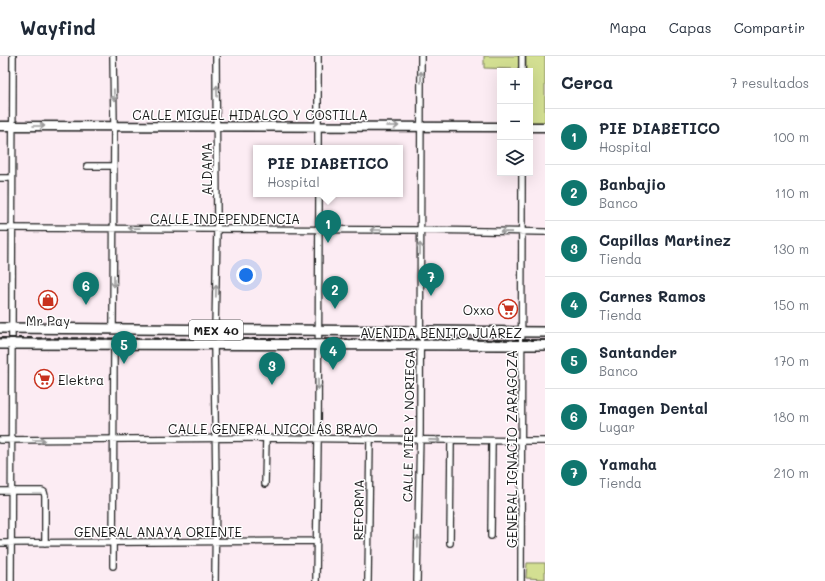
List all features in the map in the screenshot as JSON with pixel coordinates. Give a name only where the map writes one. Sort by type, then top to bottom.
[{"type":"main road","name":"AVENIDA BENITO JUÁREZ","points":[[0,328],[545,332]]},
{"type":"main road","name":"AVENIDA BENITO JUÁREZ","points":[[0,344],[545,345]]},
{"type":"street","points":[[11,581],[13,56]]},
{"type":"street","points":[[113,56],[113,329]]},
{"type":"street","name":"ALDAMA","points":[[215,330],[217,229],[216,56]]},
{"type":"street","points":[[318,56],[318,145]]},
{"type":"street","name":"CALLE MIER Y NORIEGA","points":[[417,581],[420,439],[421,56]]},
{"type":"street","points":[[522,56],[522,68]]},
{"type":"street","name":"CALLE MIGUEL HIDALGO Y COSTILLA","points":[[0,126],[497,127]]},
{"type":"street","points":[[533,127],[545,127]]},
{"type":"street","points":[[87,166],[114,166]]},
{"type":"street","name":"GENERAL IGNACIO ZARAGOZA","points":[[521,581],[522,176]]},
{"type":"street","points":[[0,178],[12,178]]},
{"type":"street","points":[[316,581],[319,197]]},
{"type":"street","name":"CALLE INDEPENDENCIA","points":[[0,228],[545,232]]},
{"type":"street","points":[[113,566],[114,344]]},
{"type":"street","points":[[214,345],[215,581]]},
{"type":"street","points":[[266,438],[266,484]]},
{"type":"street","name":"CALLE GENERAL NICOLÁS BRAVO","points":[[0,440],[318,438],[545,441]]},
{"type":"street","name":"REFORMA","points":[[368,581],[370,439]]},
{"type":"street","points":[[450,543],[451,440]]},
{"type":"street","points":[[491,536],[492,440]]},
{"type":"street","points":[[0,491],[44,492],[45,543]]},
{"type":"street","name":"GENERAL ANAYA ORIENTE","points":[[0,543],[317,541]]},
{"type":"green space","points":[[484,56],[520,56],[520,68],[484,68]]},
{"type":"green space","points":[[526,56],[545,56],[545,123],[533,123],[533,68],[526,68]]},
{"type":"green space","points":[[527,563],[545,563],[545,579],[526,578]]},
{"type":"railway","points":[[0,338],[545,340]]},
{"type":"place","name":"PIE DIABETICO","points":[[328,243]]},
{"type":"place","name":"Yamaha","points":[[431,296]]},
{"type":"place","name":"Mr Pay","points":[[48,300]]},
{"type":"place","name":"Imagen Dental","points":[[86,305]]},
{"type":"place","name":"Banbajio","points":[[335,309]]},
{"type":"place","name":"Oxxo","points":[[508,309]]},
{"type":"place","name":"Santander","points":[[124,364]]},
{"type":"place","name":"Carnes Ramos","points":[[333,370]]},
{"type":"place","name":"Elektra","points":[[44,379]]},
{"type":"place","name":"Capillas Martinez","points":[[272,385]]}]
